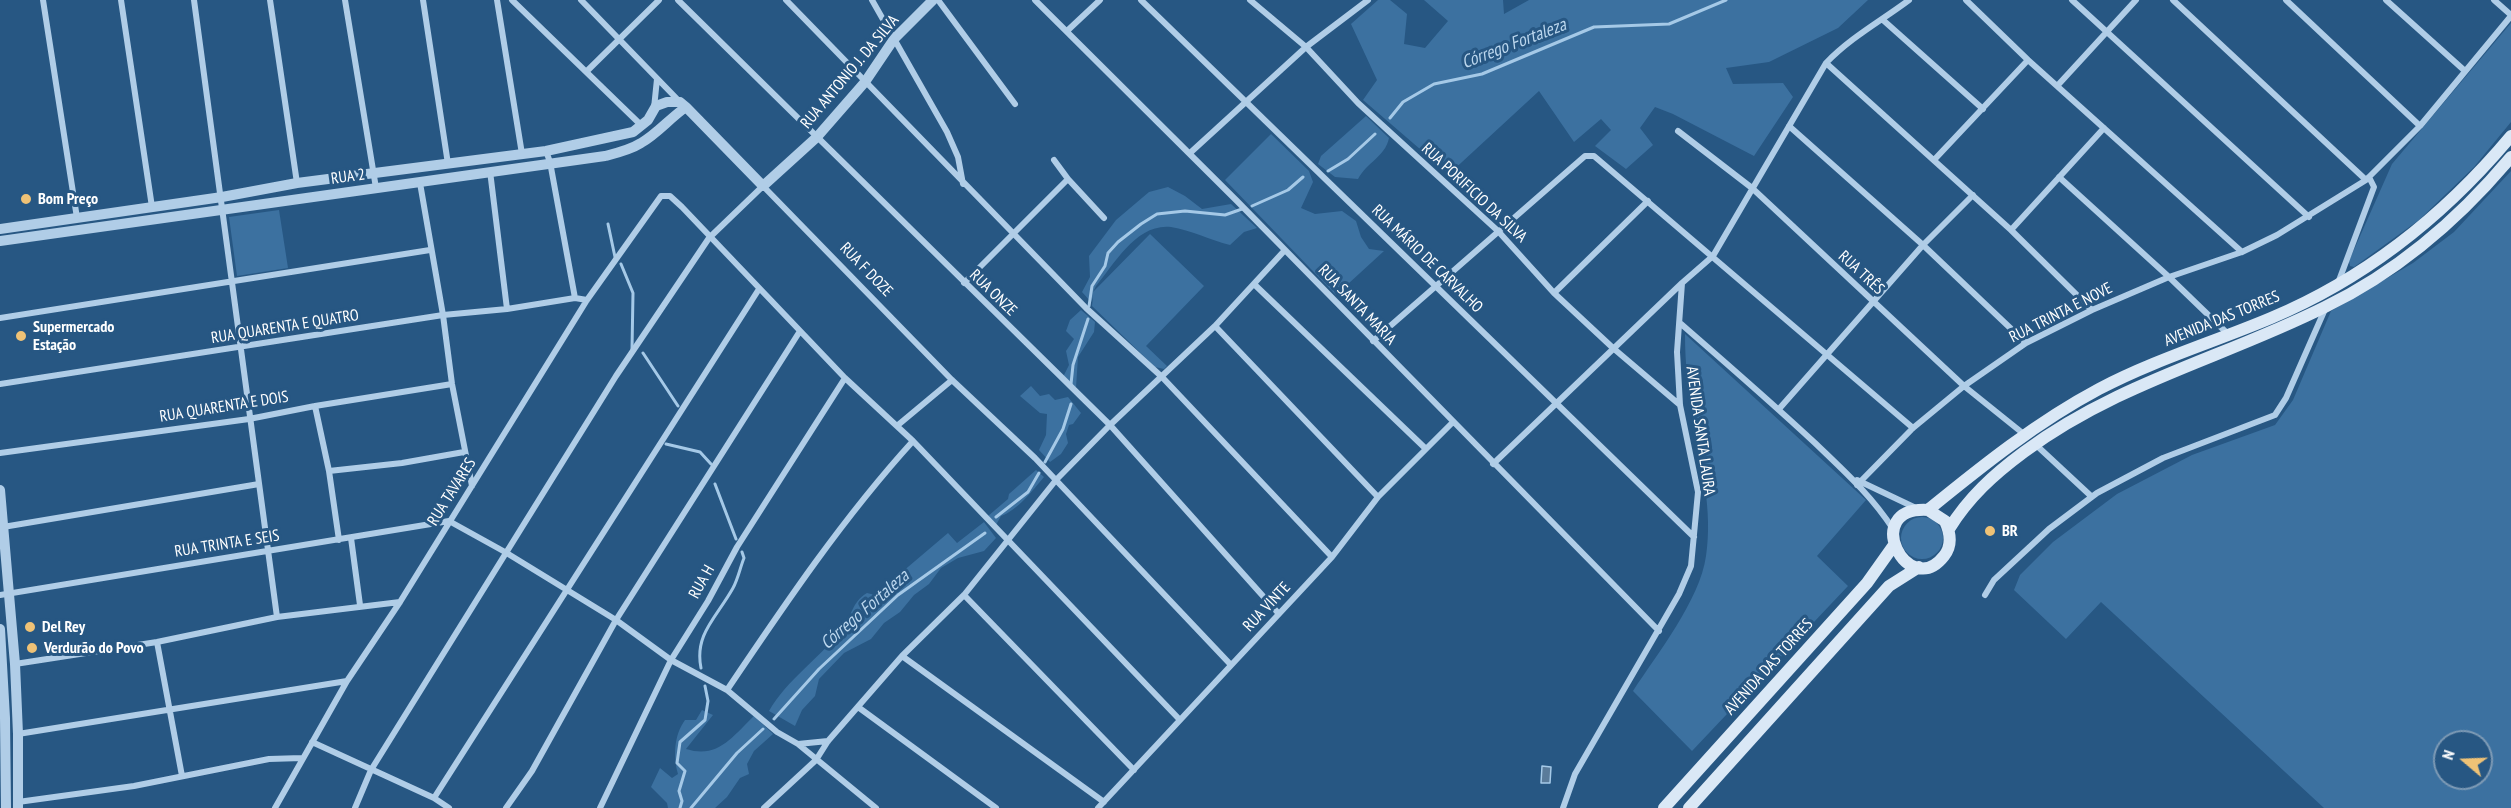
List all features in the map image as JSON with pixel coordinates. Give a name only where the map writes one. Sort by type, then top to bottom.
[{"type":"main road","name":"AVENIDA DAS TORRES","points":[[1894,531],[1903,516],[1923,510],[2025,435],[2100,388],[2152,364],[2269,319],[2337,285],[2396,248],[2466,187],[2511,136]]},
{"type":"main road","name":"AVENIDA DAS TORRES","points":[[1689,808],[1889,586],[1919,567],[1935,564],[1943,557],[1950,539],[1949,530],[1975,493],[1992,476],[2035,444],[2106,400],[2157,377],[2274,331],[2358,290],[2404,258],[2475,197],[2511,157]]},
{"type":"main road","points":[[1923,510],[1945,521],[1949,530]]},
{"type":"main road","points":[[1894,531],[1894,545],[1903,560],[1919,567]]},
{"type":"main road","name":"AVENIDA DAS TORRES","points":[[1664,808],[1867,583],[1894,545]]},
{"type":"street","points":[[43,0],[77,218]]},
{"type":"street","points":[[121,0],[152,207]]},
{"type":"street","points":[[194,0],[277,617]]},
{"type":"street","points":[[270,0],[297,183]]},
{"type":"street","points":[[345,0],[376,188]]},
{"type":"street","points":[[423,0],[448,165]]},
{"type":"street","points":[[497,0],[522,155]]},
{"type":"street","points":[[512,0],[642,126],[658,105],[667,102],[683,105]]},
{"type":"street","name":"RUA F DOZE","points":[[581,0],[951,380],[1056,480],[1231,665]]},
{"type":"street","points":[[586,72],[660,0]]},
{"type":"street","name":"RUA ONZE","points":[[678,0],[1110,425],[1279,614]]},
{"type":"street","points":[[786,0],[1086,308],[1162,377],[1332,557]]},
{"type":"street","points":[[872,0],[958,157],[964,185]]},
{"type":"street","name":"RUA ANTONIO J. DA SILVA","points":[[763,186],[817,136],[865,82],[894,39],[933,0]]},
{"type":"street","points":[[939,0],[1015,104]]},
{"type":"street","name":"RUA SANTA MARIA","points":[[1035,0],[1190,153],[1659,631]]},
{"type":"street","points":[[1067,31],[1100,0]]},
{"type":"street","name":"RUA MÁRIO DE CARVALHO","points":[[1141,0],[1694,537]]},
{"type":"street","name":"RUA PORIFICIO DA SILVA","points":[[1250,0],[1306,47],[1358,103],[1498,231],[1554,293],[1613,348],[1680,405]]},
{"type":"street","points":[[1190,153],[1306,47],[1368,0]]},
{"type":"street","points":[[1493,464],[1613,348],[1713,256],[1826,63],[1844,44],[1883,20],[1909,0]]},
{"type":"street","points":[[1966,0],[2028,60],[2242,252]]},
{"type":"street","points":[[2072,0],[2310,217]]},
{"type":"street","points":[[2058,85],[2136,0]]},
{"type":"street","points":[[2173,0],[2374,187],[2337,285]]},
{"type":"street","points":[[2286,0],[2420,126],[2511,16],[2494,0]]},
{"type":"street","points":[[2386,0],[2465,71]]},
{"type":"street","points":[[1883,20],[1983,109]]},
{"type":"street","points":[[1934,160],[2028,60]]},
{"type":"street","points":[[1826,63],[2011,230],[2092,310]]},
{"type":"street","points":[[652,112],[657,80]]},
{"type":"street","name":"RUA 2","points":[[0,241],[420,183],[490,170],[605,156],[643,143],[683,105]]},
{"type":"street","name":"RUA 2","points":[[0,229],[222,197],[297,183],[522,155],[614,138],[633,132],[642,126]]},
{"type":"street","points":[[1789,126],[1923,245],[2026,343]]},
{"type":"street","name":"RUA TRINTA E NOVE","points":[[1858,483],[1913,428],[1964,386],[2026,343],[2092,310],[2169,277],[2242,252],[2310,217],[2368,179],[2420,126]]},
{"type":"street","points":[[2011,230],[2104,128]]},
{"type":"street","name":"RUA TRÊS","points":[[1678,131],[1752,188],[1964,386],[2025,435]]},
{"type":"street","points":[[546,151],[575,298]]},
{"type":"street","points":[[1373,341],[1585,156],[1594,156],[1913,428]]},
{"type":"street","points":[[1054,160],[1068,179],[1104,218]]},
{"type":"street","points":[[490,170],[507,309]]},
{"type":"street","points":[[2059,177],[2228,334]]},
{"type":"street","points":[[964,283],[1068,179]]},
{"type":"street","points":[[420,183],[443,315],[452,384],[472,486]]},
{"type":"street","points":[[355,808],[371,770],[616,376],[709,238],[763,186]]},
{"type":"street","points":[[1779,409],[1923,245],[1973,195]]},
{"type":"street","name":"RUA TAVARES","points":[[275,808],[346,681],[399,602],[587,300],[650,208],[661,196],[670,196],[709,238]]},
{"type":"street","points":[[1554,293],[1648,201]]},
{"type":"street","points":[[709,238],[845,378],[898,425],[1180,720]]},
{"type":"street","points":[[0,318],[430,250]]},
{"type":"street","points":[[764,808],[816,760],[828,741],[902,656],[964,595],[1056,480],[1110,425],[1215,326],[1285,250]]},
{"type":"street","name":"AVENIDA SANTA LAURA","points":[[1563,808],[1575,774],[1659,631],[1691,566],[1698,492],[1680,405],[1677,352],[1682,283]]},
{"type":"street","points":[[1255,285],[1425,449]]},
{"type":"street","points":[[434,798],[759,290]]},
{"type":"street","name":"RUA QUARENTA E QUATRO","points":[[0,384],[443,315],[507,309],[575,298],[587,300]]},
{"type":"street","points":[[1985,595],[1994,580],[2049,529],[2092,496],[2163,458],[2275,415],[2286,398],[2326,306]]},
{"type":"street","points":[[1680,323],[1779,409],[1858,483],[1876,503],[1894,531]]},
{"type":"street","points":[[1215,326],[1378,497]]},
{"type":"street","points":[[506,808],[532,771],[616,620],[800,331]]},
{"type":"street","name":"RUA H","points":[[600,808],[671,660],[708,601],[743,536],[845,378]]},
{"type":"street","points":[[898,425],[951,380]]},
{"type":"street","name":"RUA QUARENTA E DOIS","points":[[0,453],[249,418],[452,384]]},
{"type":"street","points":[[315,406],[339,540]]},
{"type":"street","name":"RUA VINTE","points":[[1098,808],[1332,557],[1378,497],[1453,422]]},
{"type":"street","points":[[727,690],[797,586],[882,476],[913,441]]},
{"type":"street","points":[[2035,444],[2092,496]]},
{"type":"street","points":[[328,471],[402,463],[464,452]]},
{"type":"street","points":[[1858,483],[1923,510]]},
{"type":"street","points":[[3,526],[259,484]]},
{"type":"street","points":[[0,490],[4,595],[15,664],[18,805],[134,786],[269,759],[302,758]]},
{"type":"street","points":[[449,521],[505,552],[616,620],[671,660],[727,690],[777,732],[798,744],[876,808]]},
{"type":"street","name":"RUA TRINTA E SEIS","points":[[4,595],[449,521]]},
{"type":"street","points":[[351,538],[360,605]]},
{"type":"street","points":[[964,595],[1134,770]]},
{"type":"street","points":[[15,664],[157,642],[277,617],[399,602]]},
{"type":"street","points":[[0,629],[5,718],[3,784],[6,808]]},
{"type":"street","points":[[157,642],[182,776]]},
{"type":"street","points":[[902,656],[1104,802]]},
{"type":"street","points":[[18,734],[346,681]]},
{"type":"street","points":[[858,707],[996,808]]},
{"type":"street","points":[[798,744],[828,741]]},
{"type":"street","points":[[312,742],[434,798],[449,808]]},
{"type":"shaded area","points":[[1378,0],[1390,0],[1407,14],[1404,44],[1425,48],[1448,21],[1424,0],[1503,0],[1504,14],[1529,0],[1868,0],[1838,28],[1769,62],[1726,68],[1733,84],[1783,83],[1793,97],[1754,156],[1655,107],[1640,128],[1653,145],[1626,169],[1595,146],[1611,130],[1601,119],[1574,142],[1539,91],[1449,174],[1363,100],[1377,80],[1351,24]]},
{"type":"shaded area","points":[[2511,23],[2511,122],[2474,167],[2419,220],[2354,267],[2350,266],[2349,261],[2392,164]]},
{"type":"shaded area","points":[[1366,116],[1389,138],[1387,145],[1358,179],[1335,177],[1318,164],[1321,156]]},
{"type":"shaded area","points":[[1271,134],[1309,171],[1313,182],[1301,208],[1315,214],[1342,211],[1356,221],[1361,237],[1369,249],[1384,251],[1336,295],[1225,180]]},
{"type":"shaded area","points":[[2511,171],[2511,808],[2324,808],[2101,602],[2066,639],[2014,590],[2020,575],[2053,542],[2117,494],[2192,455],[2275,425],[2293,400],[2331,311],[2413,263],[2454,232]]},
{"type":"shaded area","points":[[1168,187],[1202,209],[1231,204],[1257,228],[1244,232],[1230,245],[1186,230],[1159,227],[1148,231],[1128,246],[1096,286],[1093,292],[1150,234],[1204,286],[1146,346],[1167,366],[1164,369],[1155,367],[1092,306],[1093,297],[1091,302],[1082,292],[1090,277],[1089,256],[1116,220],[1149,192]]},
{"type":"shaded area","points":[[279,210],[288,268],[237,276],[229,217]]},
{"type":"shaded area","points":[[1081,310],[1095,322],[1094,332],[1078,357],[1076,388],[1063,377],[1069,365],[1066,351],[1074,339],[1066,331],[1070,320]]},
{"type":"shaded area","points":[[1685,334],[1866,500],[1817,556],[1848,586],[1692,751],[1633,691],[1687,608],[1702,573],[1706,556],[1707,505],[1690,399]]},
{"type":"shaded area","points":[[1031,386],[1040,396],[1049,394],[1055,400],[1068,397],[1081,413],[1073,424],[1069,425],[1066,434],[1068,443],[1061,454],[1050,462],[1039,450],[1046,435],[1047,414],[1040,413],[1020,396]]},
{"type":"shaded area","points":[[1036,470],[1044,477],[1019,505],[1001,516],[996,525],[988,516]]},
{"type":"shaded area","points":[[1922,517],[1930,518],[1937,523],[1942,530],[1942,546],[1937,553],[1930,558],[1922,559],[1914,558],[1907,553],[1902,546],[1901,538],[1902,530],[1907,523],[1914,518]]},
{"type":"shaded area","points":[[984,522],[996,538],[984,551],[958,558],[941,568],[929,584],[914,595],[900,612],[884,623],[871,639],[844,653],[819,679],[815,696],[802,710],[795,726],[769,711],[794,679],[841,631],[862,597],[867,593],[875,595],[948,533],[957,543]]},
{"type":"shaded area","points":[[702,710],[713,715],[686,749],[707,751],[716,748],[724,744],[754,716],[773,734],[754,751],[747,764],[749,774],[740,778],[727,797],[715,808],[668,808],[667,803],[651,787],[660,768],[672,778],[678,774],[675,753],[681,726],[685,720],[696,720]]},
{"type":"shaded area","points":[[1542,766],[1551,767],[1550,783],[1541,783]]},
{"type":"waterway","name":"Córrego Fortaleza","points":[[1390,118],[1403,102],[1434,84],[1482,74],[1594,27],[1669,24],[1726,0]]},
{"type":"waterway","name":"Córrego Fortaleza","points":[[1328,171],[1348,159],[1375,134]]},
{"type":"waterway","name":"Córrego Fortaleza","points":[[1252,206],[1288,190],[1303,177]]},
{"type":"waterway","name":"Córrego Fortaleza","points":[[1089,306],[1092,286],[1105,266],[1108,253],[1141,224],[1157,214],[1185,211],[1225,215],[1242,209]]},
{"type":"waterway","points":[[608,224],[615,257]]},
{"type":"waterway","name":"Córrego Fortaleza","points":[[621,264],[633,293],[632,349]]},
{"type":"waterway","name":"Córrego Fortaleza","points":[[1071,384],[1073,365],[1088,319]]},
{"type":"waterway","name":"Córrego Fortaleza","points":[[643,353],[678,406]]},
{"type":"waterway","name":"Córrego Fortaleza","points":[[1045,462],[1063,429],[1071,404]]},
{"type":"waterway","name":"Córrego Fortaleza","points":[[666,444],[700,452],[711,464]]},
{"type":"waterway","name":"Córrego Fortaleza","points":[[996,517],[1028,492],[1039,473]]},
{"type":"waterway","name":"Córrego Fortaleza","points":[[715,484],[736,539]]},
{"type":"waterway","name":"Córrego Fortaleza","points":[[774,719],[819,669],[898,595],[985,533]]},
{"type":"waterway","name":"Córrego Fortaleza","points":[[701,668],[700,656],[704,635],[735,585],[744,558],[742,552]]},
{"type":"waterway","name":"Córrego Fortaleza","points":[[680,808],[682,801],[679,791],[685,771],[677,763],[680,742],[705,720],[708,701],[705,686]]},
{"type":"waterway","name":"Córrego Fortaleza","points":[[691,808],[737,753],[763,729]]},
{"type":"place","name":"Bom Preço","points":[[26,199]]},
{"type":"place","name":"Supermercado Estação","points":[[21,336]]},
{"type":"place","name":"BR","points":[[1990,531]]},
{"type":"place","name":"Del Rey","points":[[30,627]]},
{"type":"place","name":"Verdurão do Povo","points":[[32,648]]}]
